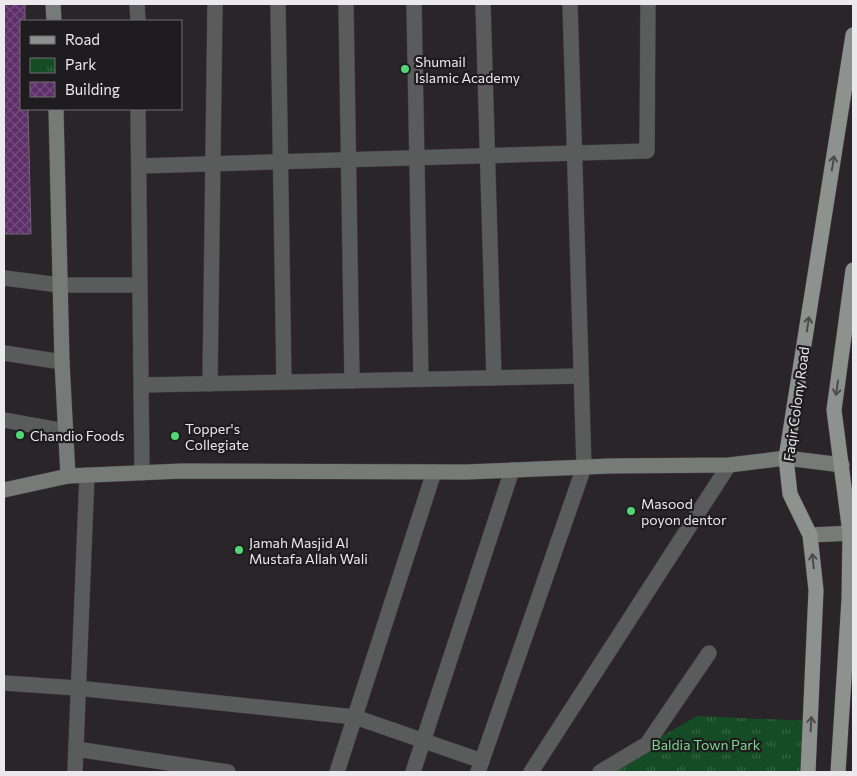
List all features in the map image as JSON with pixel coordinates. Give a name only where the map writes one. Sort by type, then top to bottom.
[{"type":"main road","name":"Faqir Colony Road","points":[[808,772],[816,590],[810,535],[790,494],[786,458],[853,35]]},
{"type":"main road","points":[[838,772],[852,533],[834,410],[853,270]]},
{"type":"street","points":[[53,4],[54,20]]},
{"type":"street","points":[[137,4],[138,20]]},
{"type":"street","points":[[210,384],[215,4]]},
{"type":"street","points":[[278,4],[284,382]]},
{"type":"street","points":[[346,4],[352,381]]},
{"type":"street","points":[[414,4],[421,379]]},
{"type":"street","points":[[483,4],[494,378]]},
{"type":"street","points":[[4,683],[78,688],[354,717],[423,741],[480,767],[584,467],[570,4]]},
{"type":"street","points":[[139,166],[575,155],[647,151],[648,4]]},
{"type":"street","points":[[56,110],[62,362],[68,476]]},
{"type":"street","points":[[138,110],[142,473]]},
{"type":"street","points":[[4,278],[60,285],[140,285]]},
{"type":"street","points":[[4,352],[62,362]]},
{"type":"street","points":[[141,385],[581,376]]},
{"type":"street","points":[[4,420],[65,431]]},
{"type":"street","points":[[4,490],[68,476],[142,473],[434,472],[729,465],[786,458],[842,465]]},
{"type":"street","points":[[532,772],[729,465]]},
{"type":"street","points":[[413,772],[512,470]]},
{"type":"street","points":[[336,772],[434,472]]},
{"type":"street","points":[[75,772],[87,476]]},
{"type":"street","points":[[810,535],[852,533]]},
{"type":"street","points":[[600,772],[647,744],[709,654]]},
{"type":"street","points":[[76,748],[228,772]]},
{"type":"green space","name":"Baldia Town Park","points":[[697,716],[811,721],[808,772],[600,772]]},
{"type":"building","points":[[4,4],[25,4],[25,20],[20,20],[20,110],[28,110],[31,234],[4,234]]},
{"type":"place","name":"Shumail Islamic Academy","points":[[405,69]]},
{"type":"place","name":"Chandio Foods","points":[[20,435]]},
{"type":"place","name":"Topper's Collegiate","points":[[175,436]]},
{"type":"place","name":"Masood poyon dentor","points":[[631,511]]},
{"type":"place","name":"Jamah Masjid Al Mustafa Allah Wali","points":[[239,550]]}]
